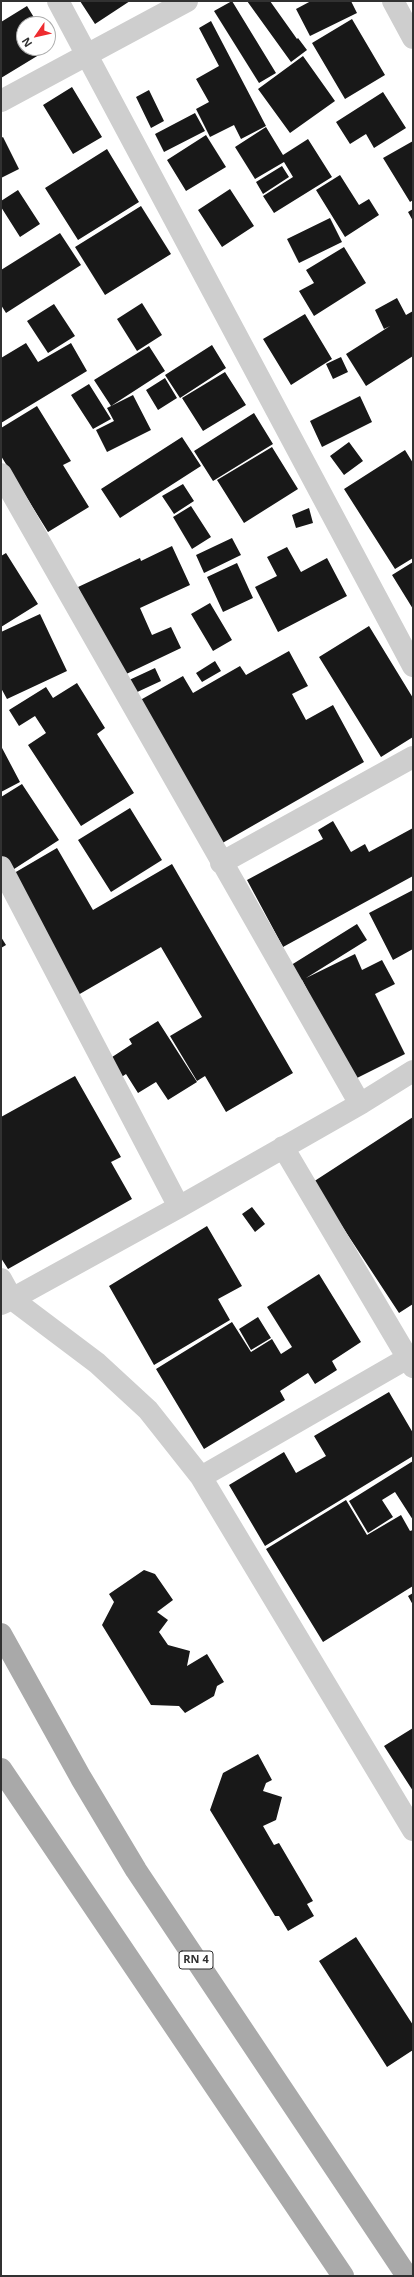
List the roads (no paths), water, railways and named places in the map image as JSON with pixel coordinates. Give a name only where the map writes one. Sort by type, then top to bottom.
[{"type":"main road","name":"RN 4","points":[[1,1634],[77,1771],[136,1870],[407,2276]]},
{"type":"main road","points":[[1,1769],[343,2276]]},
{"type":"street","points":[[58,1],[413,666]]},
{"type":"street","points":[[1,101],[87,56],[186,1]]},
{"type":"street","points":[[394,1],[413,38]]},
{"type":"street","points":[[1,474],[221,863],[360,1104]]},
{"type":"street","points":[[221,863],[413,757]]},
{"type":"street","points":[[1,867],[180,1207]]},
{"type":"street","points":[[7,1302],[180,1207],[360,1104],[413,1071]]},
{"type":"street","points":[[201,1477],[411,1360],[283,1147]]},
{"type":"street","points":[[1,1279],[7,1302],[97,1363],[148,1410],[201,1477],[413,1830]]}]
